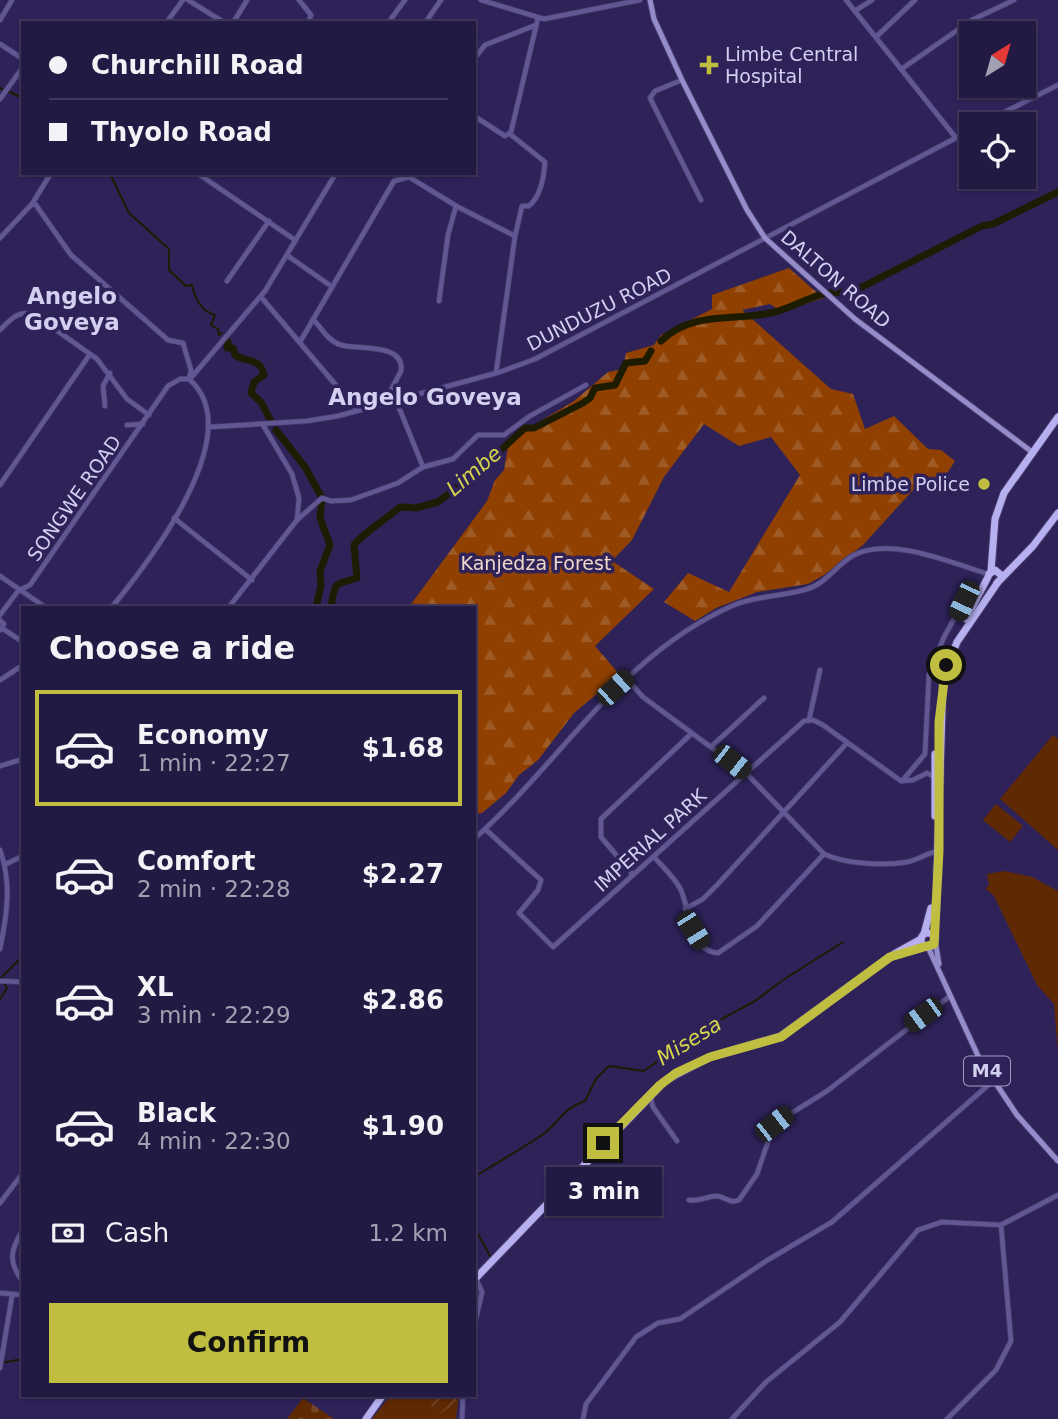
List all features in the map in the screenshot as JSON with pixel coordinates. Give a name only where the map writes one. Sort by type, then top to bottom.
[{"type":"highway","points":[[890,957],[927,947],[935,939],[939,678],[950,650],[989,574],[999,504],[1013,478],[1058,417]]},
{"type":"highway","points":[[937,779],[941,692],[946,665],[970,620],[999,579],[1033,546],[1058,513]]},
{"type":"highway","points":[[989,574],[991,582],[999,579]]},
{"type":"highway","points":[[927,947],[923,937],[931,909],[937,851]]},
{"type":"highway","points":[[476,1279],[650,1094],[688,1066],[781,1037],[890,957],[929,933],[935,939]]},
{"type":"highway","points":[[366,1419],[382,1397]]},
{"type":"main road","name":"DALTON ROAD","points":[[648,0],[681,79],[747,210],[765,238],[836,303],[1032,452]]},
{"type":"main road","name":"M4","points":[[935,939],[940,967],[967,1036],[1017,1115],[1058,1161]]},
{"type":"main road","name":"M4","points":[[927,947],[940,967]]},
{"type":"street","points":[[0,20],[12,0]]},
{"type":"street","points":[[168,21],[185,0],[222,21]]},
{"type":"street","points":[[234,21],[247,0]]},
{"type":"street","points":[[299,0],[311,15],[309,21]]},
{"type":"street","points":[[389,21],[405,0]]},
{"type":"street","points":[[426,21],[441,0]]},
{"type":"street","points":[[481,0],[537,18],[640,0]]},
{"type":"street","points":[[846,0],[903,68],[956,138]]},
{"type":"street","points":[[855,11],[872,0]]},
{"type":"street","points":[[876,37],[915,0]]},
{"type":"street","points":[[903,68],[972,20],[1014,0]]},
{"type":"street","points":[[510,134],[537,18]]},
{"type":"street","points":[[476,56],[485,45],[537,25]]},
{"type":"street","points":[[0,44],[21,58]]},
{"type":"street","points":[[0,99],[21,70]]},
{"type":"street","points":[[681,79],[655,90],[650,98],[701,200]]},
{"type":"street","points":[[1005,112],[1058,85]]},
{"type":"street","points":[[476,117],[499,134],[510,134],[545,162],[545,172],[536,199],[529,205],[522,206],[515,236],[496,373]]},
{"type":"street","name":"DUNDUZU ROAD","points":[[211,427],[307,421],[357,411],[496,373],[540,357],[959,136]]},
{"type":"street","points":[[0,238],[32,204],[50,175]]},
{"type":"street","points":[[200,175],[295,240]]},
{"type":"street","name":"SONGWE ROAD","points":[[0,618],[18,591],[30,585],[168,386],[180,379],[189,379],[261,296],[288,256],[335,175]]},
{"type":"street","points":[[300,342],[397,177],[413,178],[456,206],[515,236]]},
{"type":"street","points":[[32,204],[39,209],[71,255],[88,271],[168,340],[183,343],[191,370],[189,379],[198,391],[211,427],[197,480],[113,606]]},
{"type":"street","points":[[439,300],[448,235],[456,206]]},
{"type":"street","points":[[227,281],[270,221]]},
{"type":"street","points":[[288,256],[331,286]]},
{"type":"street","points":[[261,296],[357,411]]},
{"type":"street","points":[[0,330],[24,312],[35,315],[90,354],[110,373],[127,399],[149,415]]},
{"type":"street","points":[[313,319],[329,339],[340,345],[380,348],[398,360],[401,371],[384,403]]},
{"type":"street","points":[[0,485],[90,354]]},
{"type":"street","points":[[105,406],[103,386],[110,373]]},
{"type":"street","points":[[230,606],[297,520],[322,498],[331,501],[351,500],[398,483],[423,467],[453,459],[478,435],[499,436],[510,432],[530,416],[586,385]]},
{"type":"street","points":[[396,400],[423,467]]},
{"type":"street","points":[[127,425],[143,424]]},
{"type":"street","points":[[263,425],[292,474],[299,498],[297,520]]},
{"type":"street","points":[[174,518],[252,580]]},
{"type":"street","points":[[476,837],[563,748],[604,698],[626,678],[711,617],[757,596],[813,587],[857,554],[877,549],[916,553],[989,574]]},
{"type":"street","points":[[0,576],[43,606]]},
{"type":"street","points":[[901,781],[925,754],[929,674],[944,637],[964,601]]},
{"type":"street","points":[[0,618],[4,624],[1,628],[21,641]]},
{"type":"street","points":[[0,680],[21,666]]},
{"type":"street","points":[[820,670],[809,720],[823,725],[901,781],[913,780],[927,773],[937,779]]},
{"type":"street","points":[[626,678],[643,697],[746,773],[824,854],[842,859],[894,863],[917,859],[937,851]]},
{"type":"street","points":[[712,746],[764,698]]},
{"type":"street","name":"IMPERIAL PARK","points":[[485,829],[541,880],[538,890],[519,913],[553,947],[746,773],[809,720]]},
{"type":"street","points":[[633,875],[601,837],[601,819],[691,734]]},
{"type":"street","points":[[685,909],[704,899],[784,815],[847,743]]},
{"type":"street","points":[[0,766],[21,760]]},
{"type":"street","points":[[0,850],[6,867],[9,894],[0,949]]},
{"type":"street","points":[[654,857],[680,889],[689,922],[706,949],[712,952],[723,951],[757,926],[824,854]]},
{"type":"street","points":[[0,873],[21,857]]},
{"type":"street","points":[[1,981],[21,982]]},
{"type":"street","points":[[689,1200],[698,1202],[715,1196],[731,1202],[739,1200],[757,1174],[774,1124],[827,1091],[950,996]]},
{"type":"street","points":[[583,1419],[586,1404],[636,1337],[658,1323],[680,1319],[766,1261],[832,1222],[993,1081]]},
{"type":"street","points":[[650,1094],[653,1107],[677,1141]]},
{"type":"street","points":[[0,1203],[21,1176]]},
{"type":"street","points":[[732,1419],[766,1382],[828,1334],[918,1230],[942,1222],[1001,1225],[1058,1195]]},
{"type":"street","points":[[947,1419],[996,1370],[1011,1341],[1001,1225]]},
{"type":"street","points":[[21,1234],[11,1254],[14,1269],[21,1279]]},
{"type":"street","points":[[476,1282],[482,1292],[476,1318]]},
{"type":"street","points":[[0,1293],[21,1295]]},
{"type":"street","points":[[0,1367],[12,1296]]},
{"type":"street","points":[[462,1419],[463,1397]]},
{"type":"green space","name":"Kanjedza Forest","points":[[789,268],[823,298],[782,312],[770,304],[742,310],[831,389],[853,394],[865,429],[894,416],[928,449],[941,450],[955,461],[938,487],[924,478],[863,545],[824,575],[808,584],[757,592],[716,608],[695,621],[664,602],[688,573],[729,592],[800,475],[771,437],[739,446],[704,424],[664,477],[632,540],[612,561],[654,589],[595,646],[620,675],[574,713],[538,760],[519,775],[506,793],[482,813],[476,814],[476,606],[410,606],[487,501],[495,480],[504,470],[509,440],[574,401],[608,372],[623,369],[626,353],[654,345],[661,335],[712,309],[712,295]]},
{"type":"green space","points":[[1053,735],[1058,739],[1058,850],[1000,799]]},
{"type":"green space","points":[[996,804],[1023,826],[1010,842],[983,820]]},
{"type":"green space","points":[[1005,871],[1032,877],[1058,891],[1058,1053],[1054,1004],[1037,985],[994,896],[985,888],[989,886],[987,874]]},
{"type":"green space","points":[[389,1397],[459,1397],[456,1419],[372,1419]]},
{"type":"green space","points":[[456,1397],[456,1403],[438,1415],[432,1415],[431,1399]]},
{"type":"green space","points":[[303,1398],[334,1419],[287,1419]]},
{"type":"waterway","points":[[0,88],[21,97]]},
{"type":"waterway","points":[[108,175],[129,213],[169,249],[169,270],[186,286],[192,285],[199,303],[206,311],[215,315],[211,325],[218,329],[219,335],[222,333]]},
{"type":"waterway","points":[[661,341],[673,331],[701,321],[760,315],[821,295],[839,292],[848,294],[982,226],[993,224],[1058,192]]},
{"type":"waterway","points":[[228,342],[227,348],[233,348],[235,355],[256,363],[262,369],[264,375],[254,382],[251,393],[261,402],[272,423]]},
{"type":"waterway","name":"Limbe","points":[[331,606],[337,585],[357,578],[354,545],[370,530],[400,507],[416,508],[438,502],[471,477],[484,460],[501,450],[525,428],[534,428],[583,403],[590,398],[595,388],[615,385],[626,363],[645,361],[651,351]]},
{"type":"waterway","points":[[276,430],[305,467],[322,498],[320,518],[330,545],[320,571],[321,586],[316,606]]},
{"type":"waterway","name":"Misesa","points":[[476,1176],[539,1137],[564,1113],[585,1101],[596,1079],[609,1066],[644,1071],[665,1056],[672,1046],[755,1001],[843,942]]},
{"type":"waterway","points":[[0,999],[7,988],[1,978],[21,958]]},
{"type":"waterway","points":[[476,1231],[490,1256]]},
{"type":"waterway","points":[[1,1363],[21,1359]]},
{"type":"place","name":"Limbe Central Hospital","points":[[709,65]]},
{"type":"place","name":"Limbe Police","points":[[984,484]]},
{"type":"district","name":"Angelo Goveya","points":[[72,309]]},
{"type":"district","name":"Angelo Goveya","points":[[425,397]]},
{"type":"route","points":[[603,1143],[660,1085],[676,1073],[710,1057],[781,1037],[890,957],[934,944],[939,851],[939,722],[946,665]]}]
